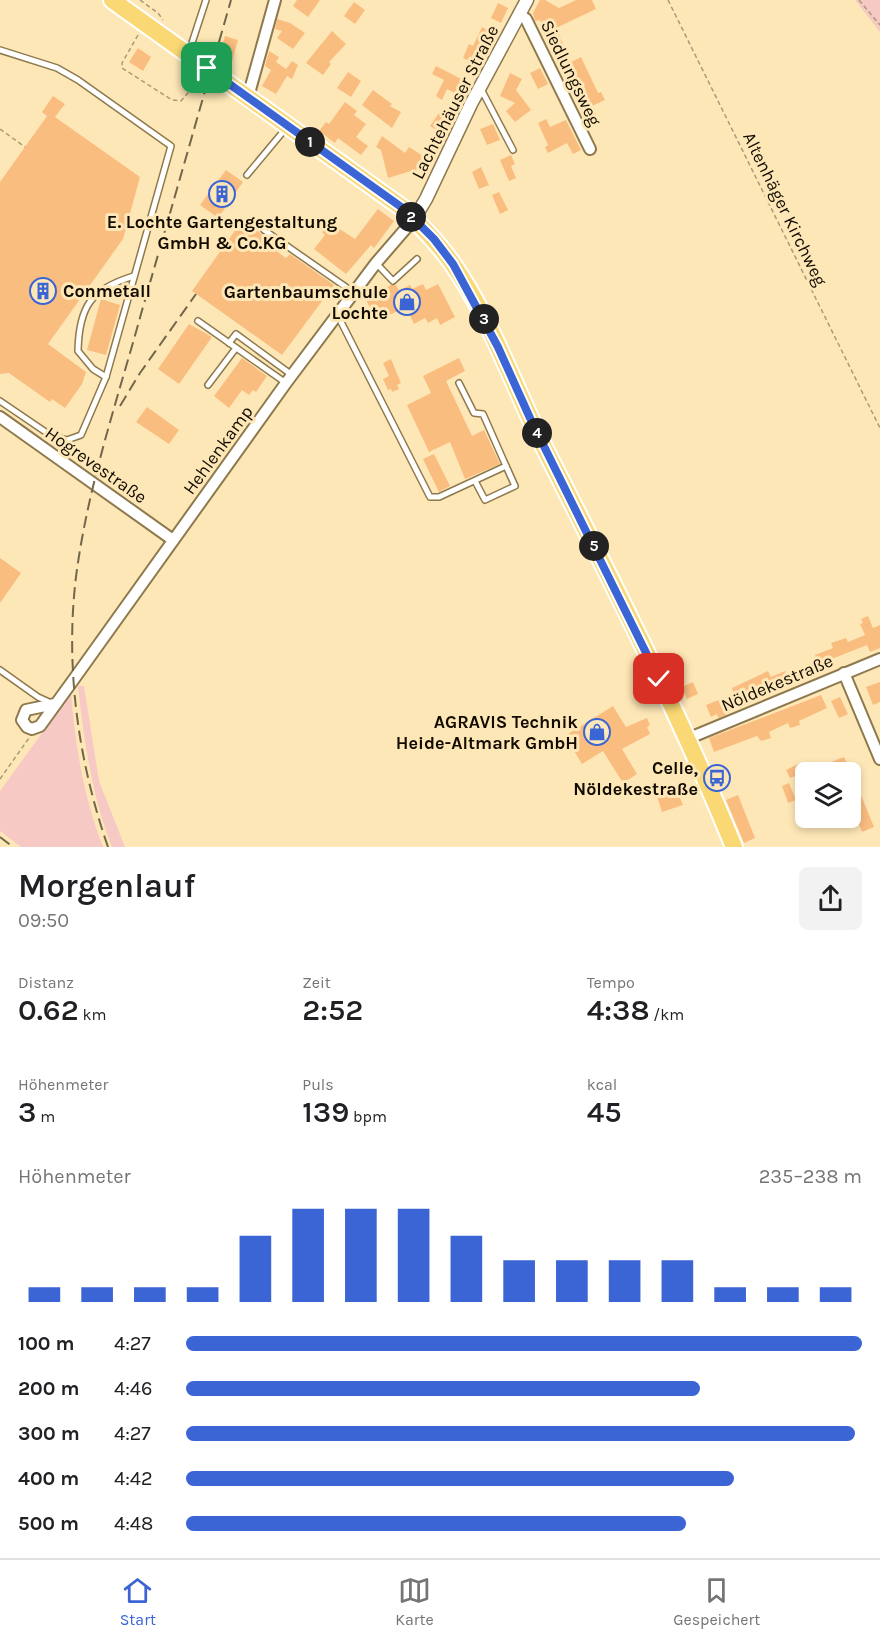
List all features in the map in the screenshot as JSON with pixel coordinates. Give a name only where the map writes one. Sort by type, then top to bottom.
[{"type":"main road","points":[[112,0],[404,209],[442,249],[469,290],[687,739],[734,847]]},
{"type":"street","points":[[248,97],[275,0]]},
{"type":"street","name":"Lachtehäuser Straße","points":[[414,219],[527,0]]},
{"type":"street","name":"Siedlungsweg","points":[[519,14],[526,18],[590,149]]},
{"type":"street","name":"Hehlenkamp","points":[[32,729],[40,726],[353,292],[414,219]]},
{"type":"street","name":"Hogrevestraße","points":[[0,417],[173,540]]},
{"type":"street","name":"Nöldekestraße","points":[[687,739],[880,659]]},
{"type":"street","points":[[844,673],[880,759]]},
{"type":"street","points":[[32,729],[27,727],[22,720],[26,710],[55,704]]},
{"type":"lane","points":[[195,59],[206,0]]},
{"type":"lane","points":[[0,50],[57,68],[78,80],[171,146],[106,377],[81,435],[67,440],[53,437],[0,401]]},
{"type":"lane","points":[[480,88],[513,150]]},
{"type":"lane","points":[[247,175],[288,126]]},
{"type":"lane","points":[[264,230],[353,292]]},
{"type":"lane","points":[[376,263],[393,281],[417,259]]},
{"type":"lane","points":[[106,377],[93,369],[78,351],[79,329],[88,305],[102,288],[134,276]]},
{"type":"lane","points":[[337,314],[430,497],[439,497],[506,466]]},
{"type":"lane","points":[[198,321],[236,348],[289,379]]},
{"type":"lane","points":[[229,343],[236,334],[289,379]]},
{"type":"lane","points":[[208,385],[236,348]]},
{"type":"lane","points":[[459,383],[474,413],[483,414],[515,486],[485,500],[475,481]]},
{"type":"lane","points":[[0,670],[38,697],[55,704]]},
{"type":"path","name":"Altenhäger Kirchweg","points":[[669,0],[880,428]]},
{"type":"path","points":[[859,0],[880,26]]},
{"type":"path","points":[[146,24],[122,63],[122,68],[172,100],[181,101],[193,87],[195,59]]},
{"type":"path","points":[[0,129],[25,147]]},
{"type":"path","points":[[0,778],[32,735],[32,729]]},
{"type":"shaded area","points":[[855,0],[880,0],[880,32]]},
{"type":"shaded area","points":[[78,686],[84,686],[99,781],[125,847],[112,847],[99,808],[86,748]]},
{"type":"shaded area","points":[[71,693],[81,771],[103,847],[21,847],[0,831],[0,791]]},
{"type":"building","points":[[297,0],[320,0],[308,17],[293,6]]},
{"type":"building","points":[[540,0],[545,0],[559,8],[576,0],[592,0],[596,9],[556,28],[571,62],[581,57],[598,93],[601,92],[605,100],[592,106],[597,116],[591,119],[545,29],[543,30],[540,20],[535,21],[533,13]]},
{"type":"building","points":[[354,2],[365,10],[355,24],[344,16]]},
{"type":"building","points":[[498,3],[508,8],[501,23],[491,18]]},
{"type":"building","points":[[277,19],[290,23],[305,33],[293,49],[277,38],[282,31],[275,29]]},
{"type":"building","points":[[482,27],[492,33],[476,64],[463,58],[469,44],[473,46]]},
{"type":"building","points":[[332,31],[346,44],[329,62],[331,64],[323,75],[306,63]]},
{"type":"building","points":[[225,36],[238,40],[232,61],[219,57]]},
{"type":"building","points":[[138,48],[151,57],[143,71],[129,62]]},
{"type":"building","points":[[269,51],[279,57],[276,62],[286,69],[292,61],[298,65],[292,79],[287,76],[276,94],[262,86],[271,70],[265,66]]},
{"type":"building","points":[[436,66],[469,83],[462,97],[447,89],[442,100],[436,96],[444,80],[432,74]]},
{"type":"building","points":[[540,68],[548,84],[538,89],[530,73]]},
{"type":"building","points":[[348,72],[361,81],[351,97],[337,88]]},
{"type":"building","points":[[510,73],[522,79],[516,90],[531,110],[515,122],[506,111],[515,103],[500,96]]},
{"type":"building","points":[[373,90],[392,104],[390,106],[401,112],[392,128],[362,105]]},
{"type":"building","name":"Conmetall","points":[[53,96],[65,104],[55,117],[140,177],[123,239],[48,344],[86,372],[82,384],[65,408],[52,399],[50,402],[9,373],[0,374],[0,182],[47,116],[42,112]]},
{"type":"building","points":[[345,102],[357,111],[354,115],[366,124],[356,137],[368,146],[361,155],[338,138],[335,143],[319,131],[326,122],[329,124]]},
{"type":"building","points":[[439,113],[451,120],[443,134],[430,126]]},
{"type":"building","points":[[546,119],[550,127],[566,120],[581,150],[573,154],[567,143],[548,153],[545,147],[548,145],[538,123]]},
{"type":"building","points":[[493,124],[500,140],[487,145],[480,129]]},
{"type":"building","points":[[382,136],[405,153],[409,147],[429,160],[424,167],[388,178],[381,150],[376,147]]},
{"type":"building","points":[[511,155],[515,164],[511,166],[516,178],[509,181],[500,160]]},
{"type":"building","points":[[481,167],[489,185],[479,189],[472,172]]},
{"type":"building","name":"E. Lochte Gartengestaltung GmbH & Co.KG","points":[[226,170],[243,182],[218,218],[200,205]]},
{"type":"building","points":[[499,192],[508,210],[500,214],[492,195]]},
{"type":"building","points":[[378,209],[394,221],[374,248],[371,245],[346,274],[314,249],[325,235],[322,232],[329,222],[355,239]]},
{"type":"building","points":[[247,223],[278,246],[275,250],[286,258],[290,254],[334,285],[282,355],[192,291],[239,225],[243,227]]},
{"type":"building","name":"Gartenbaumschule Lochte","points":[[423,284],[426,290],[438,284],[455,317],[440,325],[437,318],[428,323],[425,318],[414,324],[406,307],[377,321],[365,298],[391,285],[396,285],[399,291],[410,285],[412,289]]},
{"type":"building","points":[[101,299],[120,305],[106,355],[87,350]]},
{"type":"building","points":[[189,324],[212,337],[179,384],[158,369]]},
{"type":"building","points":[[242,358],[267,376],[256,392],[253,390],[249,395],[242,390],[229,408],[214,396]]},
{"type":"building","points":[[459,358],[465,371],[446,381],[472,436],[484,430],[500,464],[465,479],[450,442],[429,452],[407,405],[431,393],[423,376]]},
{"type":"building","points":[[391,359],[401,383],[397,385],[399,389],[392,392],[391,389],[388,390],[383,379],[389,376],[383,363]]},
{"type":"building","points":[[147,407],[179,430],[169,444],[136,422]]},
{"type":"building","points":[[434,454],[450,486],[439,492],[423,459]]},
{"type":"building","points":[[0,558],[21,573],[0,603]]},
{"type":"building","points":[[868,616],[873,628],[880,625],[880,648],[870,652],[867,645],[819,664],[815,655],[833,648],[831,643],[846,638],[848,642],[865,635],[860,624],[863,623],[861,619]]},
{"type":"building","points":[[814,662],[818,673],[725,711],[726,715],[718,718],[717,714],[711,717],[706,705],[734,694],[732,688],[768,671],[771,677],[785,671],[786,674]]},
{"type":"building","points":[[693,682],[698,694],[687,699],[682,687]]},
{"type":"building","points":[[880,682],[880,702],[873,705],[866,687]]},
{"type":"building","points":[[821,695],[827,708],[799,721],[800,725],[790,728],[788,723],[769,732],[771,738],[761,741],[757,736],[714,752],[709,738]]},
{"type":"building","points":[[840,697],[848,714],[839,718],[831,701]]},
{"type":"building","name":"AGRAVIS Technik Heide-Altmark GmbH","points":[[613,706],[626,727],[647,718],[650,725],[647,727],[650,734],[622,749],[637,774],[623,783],[603,751],[582,764],[565,736]]},
{"type":"building","points":[[844,757],[846,762],[831,762]]},
{"type":"building","points":[[795,766],[795,776],[790,778],[786,770]]},
{"type":"building","points":[[789,783],[795,800],[788,803],[782,786]]},
{"type":"building","points":[[676,789],[683,805],[662,812],[657,796]]},
{"type":"building","points":[[738,795],[755,838],[744,843],[726,800]]},
{"type":"building","points":[[861,795],[874,827],[862,832],[860,828]]},
{"type":"railway","points":[[108,847],[88,776],[76,703],[72,629],[79,556],[84,525],[107,434],[231,0]]},
{"type":"railway","points":[[120,406],[140,373],[196,294]]},
{"type":"railway","points":[[0,837],[13,847]]},
{"type":"place","name":"E. Lochte Gartengestaltung GmbH & Co.KG","points":[[222,194]]},
{"type":"place","name":"Conmetall","points":[[43,291]]},
{"type":"place","name":"Gartenbaumschule Lochte","points":[[407,302]]},
{"type":"place","name":"AGRAVIS Technik Heide-Altmark GmbH","points":[[597,732]]},
{"type":"place","name":"Celle, Nöldekestraße","points":[[717,778]]},
{"type":"route","points":[[207,68],[404,209],[434,239],[453,264],[498,347],[530,418],[659,679]]}]
